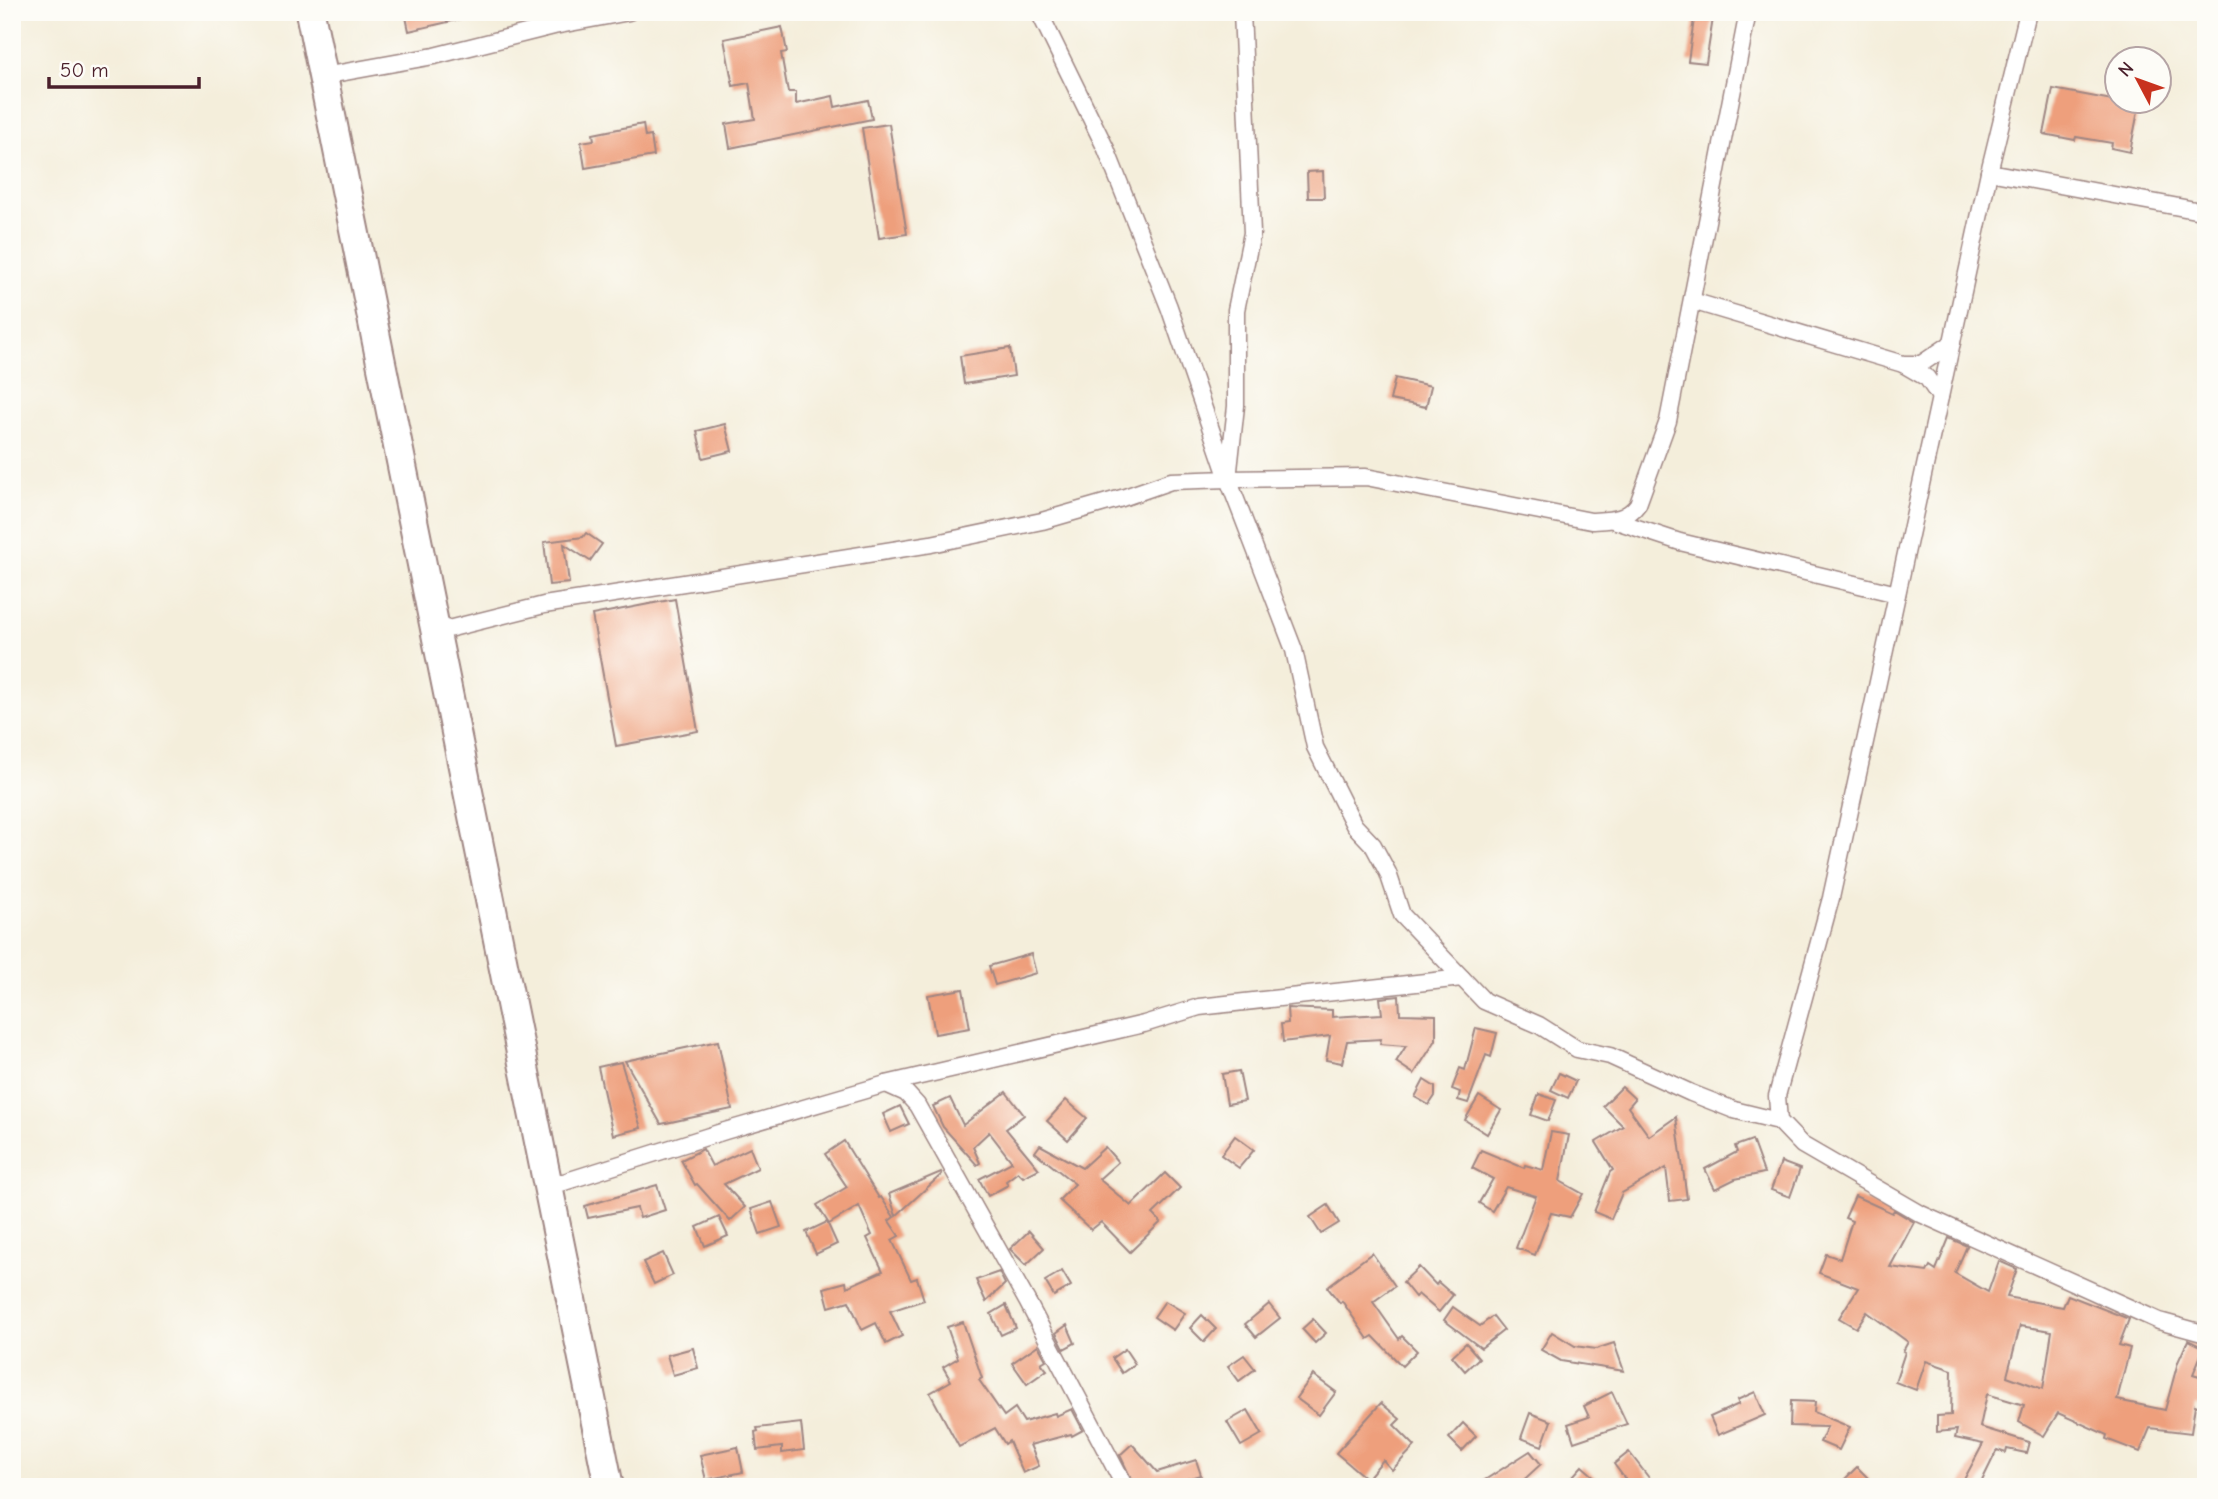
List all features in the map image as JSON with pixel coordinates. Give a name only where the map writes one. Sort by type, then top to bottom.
[{"type":"highway","points":[[310,12],[609,1487]]},
{"type":"street","points":[[323,76],[434,56],[554,26],[629,12]]},
{"type":"street","points":[[1039,12],[1106,149],[1169,307],[1228,479],[1294,650],[1315,747],[1354,825],[1373,845],[1388,873],[1402,915],[1484,1001],[1539,1025],[1577,1049],[1610,1056],[1734,1110],[1779,1121],[1802,1145],[1921,1214],[2159,1321],[2206,1334]]},
{"type":"street","points":[[1228,479],[1236,406],[1236,310],[1252,233],[1242,12]]},
{"type":"street","points":[[436,632],[544,606],[931,544],[1042,521],[1171,481],[1366,477],[1591,521],[1613,520],[1632,513],[1643,492],[1668,421],[1748,12]]},
{"type":"street","points":[[1779,1121],[1777,1096],[1831,898],[1951,342],[2028,12]]},
{"type":"street","points":[[1989,172],[2206,212]]},
{"type":"street","points":[[1692,301],[1903,364],[1927,378],[1940,397]]},
{"type":"street","points":[[1903,364],[1921,364],[1951,342]]},
{"type":"street","points":[[1613,520],[1680,542],[1897,594]]},
{"type":"street","points":[[548,1186],[886,1084],[1143,1024],[1199,1007],[1462,978]]},
{"type":"street","points":[[886,1084],[906,1093],[917,1105],[1027,1301],[1125,1487]]},
{"type":"building","points":[[405,12],[460,12],[461,19],[409,31]]},
{"type":"building","points":[[1695,12],[1714,12],[1706,63],[1688,61]]},
{"type":"building","points":[[782,27],[787,52],[781,53],[788,92],[796,92],[796,104],[833,96],[835,107],[868,100],[872,119],[730,148],[726,124],[755,119],[749,83],[733,86],[724,39]]},
{"type":"building","points":[[2053,89],[2102,98],[2102,116],[2137,116],[2130,152],[2111,148],[2112,143],[2044,134]]},
{"type":"building","points":[[643,124],[645,137],[651,136],[654,156],[585,168],[581,142],[594,140],[593,134]]},
{"type":"building","points":[[889,124],[907,234],[879,238],[862,128]]},
{"type":"building","points":[[1323,171],[1324,198],[1308,198],[1307,172]]},
{"type":"building","points":[[1010,348],[1014,376],[964,384],[960,356]]},
{"type":"building","points":[[1395,378],[1431,386],[1426,407],[1390,400]]},
{"type":"building","points":[[725,424],[732,451],[703,458],[697,431]]},
{"type":"building","points":[[586,533],[602,544],[590,561],[564,544],[569,583],[549,585],[544,542],[583,537]]},
{"type":"building","points":[[675,599],[698,731],[616,746],[592,615]]},
{"type":"building","points":[[1031,954],[1036,973],[995,985],[989,966]]},
{"type":"building","points":[[963,989],[970,1028],[935,1034],[928,995]]},
{"type":"building","points":[[1399,996],[1400,1014],[1436,1015],[1436,1040],[1414,1074],[1396,1062],[1406,1046],[1380,1044],[1381,1039],[1347,1041],[1342,1063],[1326,1060],[1330,1036],[1283,1042],[1281,1024],[1288,1023],[1287,1008],[1332,1010],[1332,1017],[1382,1014],[1380,998]]},
{"type":"building","points":[[1476,1028],[1497,1033],[1491,1057],[1486,1055],[1468,1103],[1458,1100],[1460,1092],[1452,1089],[1460,1068],[1465,1070]]},
{"type":"building","points":[[718,1041],[732,1109],[661,1124],[625,1061]]},
{"type":"building","points":[[621,1062],[641,1128],[613,1135],[598,1067]]},
{"type":"building","points":[[1239,1071],[1245,1101],[1227,1104],[1222,1074]]},
{"type":"building","points":[[1559,1073],[1576,1081],[1568,1098],[1551,1090]]},
{"type":"building","points":[[1424,1080],[1435,1087],[1435,1096],[1429,1105],[1415,1097]]},
{"type":"building","points":[[1622,1087],[1635,1099],[1628,1107],[1649,1136],[1676,1117],[1687,1199],[1670,1201],[1666,1168],[1622,1193],[1611,1219],[1594,1212],[1613,1170],[1596,1142],[1623,1126],[1603,1106]]},
{"type":"building","points":[[1006,1092],[1024,1115],[1006,1129],[1039,1169],[1023,1177],[1018,1172],[1006,1181],[1008,1185],[988,1196],[979,1179],[1012,1162],[989,1132],[973,1147],[980,1163],[977,1165],[943,1127],[933,1106],[950,1098],[963,1125]]},
{"type":"building","points":[[1539,1094],[1556,1100],[1548,1121],[1531,1115]]},
{"type":"building","points":[[1479,1096],[1501,1110],[1487,1134],[1465,1120]]},
{"type":"building","points":[[1066,1100],[1087,1118],[1068,1140],[1047,1121]]},
{"type":"building","points":[[900,1106],[909,1124],[891,1132],[883,1114]]},
{"type":"building","points":[[1551,1132],[1569,1135],[1560,1181],[1583,1194],[1570,1217],[1551,1213],[1535,1255],[1516,1248],[1536,1196],[1506,1187],[1492,1211],[1479,1203],[1493,1179],[1472,1168],[1481,1150],[1524,1168],[1525,1165],[1543,1170]]},
{"type":"building","points":[[1235,1136],[1254,1150],[1239,1168],[1221,1155]]},
{"type":"building","points":[[1752,1140],[1764,1173],[1735,1179],[1715,1189],[1705,1169],[1737,1152],[1735,1146]]},
{"type":"building","points":[[844,1141],[894,1217],[889,1221],[899,1236],[892,1240],[911,1280],[917,1278],[924,1300],[890,1311],[902,1336],[886,1344],[876,1323],[862,1330],[849,1301],[829,1307],[824,1288],[846,1282],[847,1287],[883,1271],[867,1238],[872,1235],[859,1206],[829,1224],[817,1205],[847,1187],[825,1154]]},
{"type":"building","points":[[1040,1145],[1082,1168],[1105,1147],[1118,1162],[1099,1179],[1131,1206],[1165,1173],[1180,1188],[1153,1214],[1161,1222],[1130,1252],[1101,1222],[1091,1230],[1059,1200],[1075,1184],[1035,1152]]},
{"type":"building","points":[[750,1148],[758,1168],[724,1184],[745,1207],[730,1221],[697,1184],[695,1185],[681,1160],[703,1149],[712,1166]]},
{"type":"building","points":[[1781,1162],[1800,1169],[1790,1197],[1771,1190]]},
{"type":"building","points":[[941,1172],[942,1174],[896,1216],[889,1194]]},
{"type":"building","points":[[657,1185],[665,1210],[640,1218],[637,1208],[588,1218],[585,1206]]},
{"type":"building","points":[[1855,1196],[1892,1213],[1894,1210],[1914,1222],[1890,1267],[1927,1272],[1930,1266],[1936,1270],[1949,1238],[1967,1246],[1955,1273],[1988,1292],[1999,1261],[2017,1269],[2007,1297],[2063,1307],[2068,1295],[2129,1319],[2119,1345],[2130,1348],[2117,1400],[2165,1410],[2178,1362],[2188,1340],[2204,1348],[2193,1374],[2206,1378],[2206,1398],[2202,1408],[2195,1405],[2191,1433],[2150,1428],[2140,1452],[2106,1439],[2107,1435],[2058,1413],[2044,1436],[2019,1422],[2024,1405],[1987,1394],[1980,1427],[2029,1442],[2026,1453],[1997,1450],[1979,1487],[1960,1487],[1983,1444],[1955,1438],[1957,1430],[1937,1432],[1937,1416],[1951,1415],[1952,1370],[1926,1361],[1916,1390],[1895,1382],[1908,1342],[1867,1312],[1856,1328],[1839,1318],[1858,1288],[1819,1273],[1826,1254],[1840,1259],[1852,1221],[1845,1218]],"holes":[[[2020,1326],[2052,1331],[2043,1389],[2007,1376]]]},
{"type":"building","points":[[772,1202],[781,1227],[760,1234],[751,1209]]},
{"type":"building","points":[[1328,1205],[1339,1223],[1321,1234],[1310,1217]]},
{"type":"building","points":[[719,1217],[728,1236],[705,1246],[697,1227]]},
{"type":"building","points":[[827,1222],[837,1244],[816,1254],[806,1232]]},
{"type":"building","points":[[1029,1231],[1044,1248],[1026,1265],[1010,1249]]},
{"type":"building","points":[[663,1253],[673,1275],[654,1284],[643,1262]]},
{"type":"building","points":[[1372,1253],[1395,1286],[1373,1302],[1399,1339],[1402,1336],[1417,1351],[1402,1366],[1373,1336],[1368,1339],[1342,1301],[1340,1303],[1327,1287]]},
{"type":"building","points":[[1419,1267],[1436,1285],[1438,1282],[1453,1295],[1439,1312],[1418,1294],[1415,1297],[1403,1282]]},
{"type":"building","points":[[1062,1271],[1071,1286],[1054,1296],[1045,1281]]},
{"type":"building","points":[[999,1272],[1005,1284],[986,1302],[976,1280]]},
{"type":"building","points":[[1165,1301],[1185,1313],[1173,1330],[1154,1317]]},
{"type":"building","points":[[1269,1304],[1280,1318],[1256,1337],[1245,1324]]},
{"type":"building","points":[[1006,1305],[1016,1328],[1001,1335],[991,1314]]},
{"type":"building","points":[[1453,1307],[1480,1326],[1493,1316],[1504,1330],[1481,1348],[1444,1320]]},
{"type":"building","points":[[1202,1315],[1216,1329],[1204,1342],[1190,1328]]},
{"type":"building","points":[[1313,1319],[1326,1333],[1315,1343],[1302,1329]]},
{"type":"building","points":[[963,1322],[982,1378],[979,1380],[1004,1416],[1015,1408],[1024,1422],[1055,1413],[1056,1416],[1072,1409],[1083,1430],[1072,1436],[1071,1434],[1030,1445],[1039,1466],[1023,1473],[1009,1441],[1005,1444],[995,1428],[959,1447],[930,1393],[951,1381],[943,1367],[958,1358],[947,1327]]},
{"type":"building","points":[[1067,1325],[1075,1343],[1064,1349],[1056,1333]]},
{"type":"building","points":[[1552,1332],[1575,1346],[1596,1349],[1614,1343],[1624,1371],[1561,1361],[1541,1350]]},
{"type":"building","points":[[1466,1343],[1479,1358],[1465,1371],[1452,1356]]},
{"type":"building","points":[[1038,1345],[1046,1360],[1041,1363],[1047,1370],[1027,1384],[1012,1363]]},
{"type":"building","points":[[693,1348],[698,1368],[673,1375],[667,1355]]},
{"type":"building","points":[[1125,1349],[1135,1364],[1122,1373],[1112,1358]]},
{"type":"building","points":[[1244,1355],[1255,1369],[1239,1381],[1228,1366]]},
{"type":"building","points":[[1313,1375],[1336,1392],[1319,1415],[1296,1398]]},
{"type":"building","points":[[1612,1392],[1627,1424],[1574,1442],[1568,1424],[1589,1417],[1584,1406]]},
{"type":"building","points":[[1755,1392],[1765,1415],[1718,1435],[1710,1417],[1739,1404],[1737,1400]]},
{"type":"building","points":[[1791,1401],[1815,1402],[1814,1412],[1850,1427],[1839,1450],[1820,1442],[1827,1427],[1790,1426]]},
{"type":"building","points":[[1381,1403],[1400,1419],[1394,1425],[1415,1446],[1392,1470],[1383,1460],[1367,1479],[1336,1453]]},
{"type":"building","points":[[1248,1410],[1262,1434],[1241,1446],[1227,1422]]},
{"type":"building","points":[[1530,1413],[1551,1421],[1542,1446],[1521,1438]]},
{"type":"building","points":[[801,1423],[804,1450],[782,1453],[782,1447],[757,1450],[757,1428]]},
{"type":"building","points":[[1463,1423],[1476,1436],[1462,1451],[1449,1438]]},
{"type":"building","points":[[1132,1444],[1157,1472],[1196,1460],[1201,1475],[1168,1485],[1169,1487],[1135,1487],[1120,1455]]},
{"type":"building","points":[[738,1447],[743,1472],[706,1480],[700,1455]]},
{"type":"building","points":[[1530,1451],[1541,1464],[1516,1487],[1474,1487]]},
{"type":"building","points":[[1629,1452],[1656,1487],[1631,1487],[1614,1464]]},
{"type":"building","points":[[1582,1466],[1606,1487],[1563,1487]]},
{"type":"building","points":[[1857,1467],[1869,1479],[1861,1487],[1837,1487]]}]
